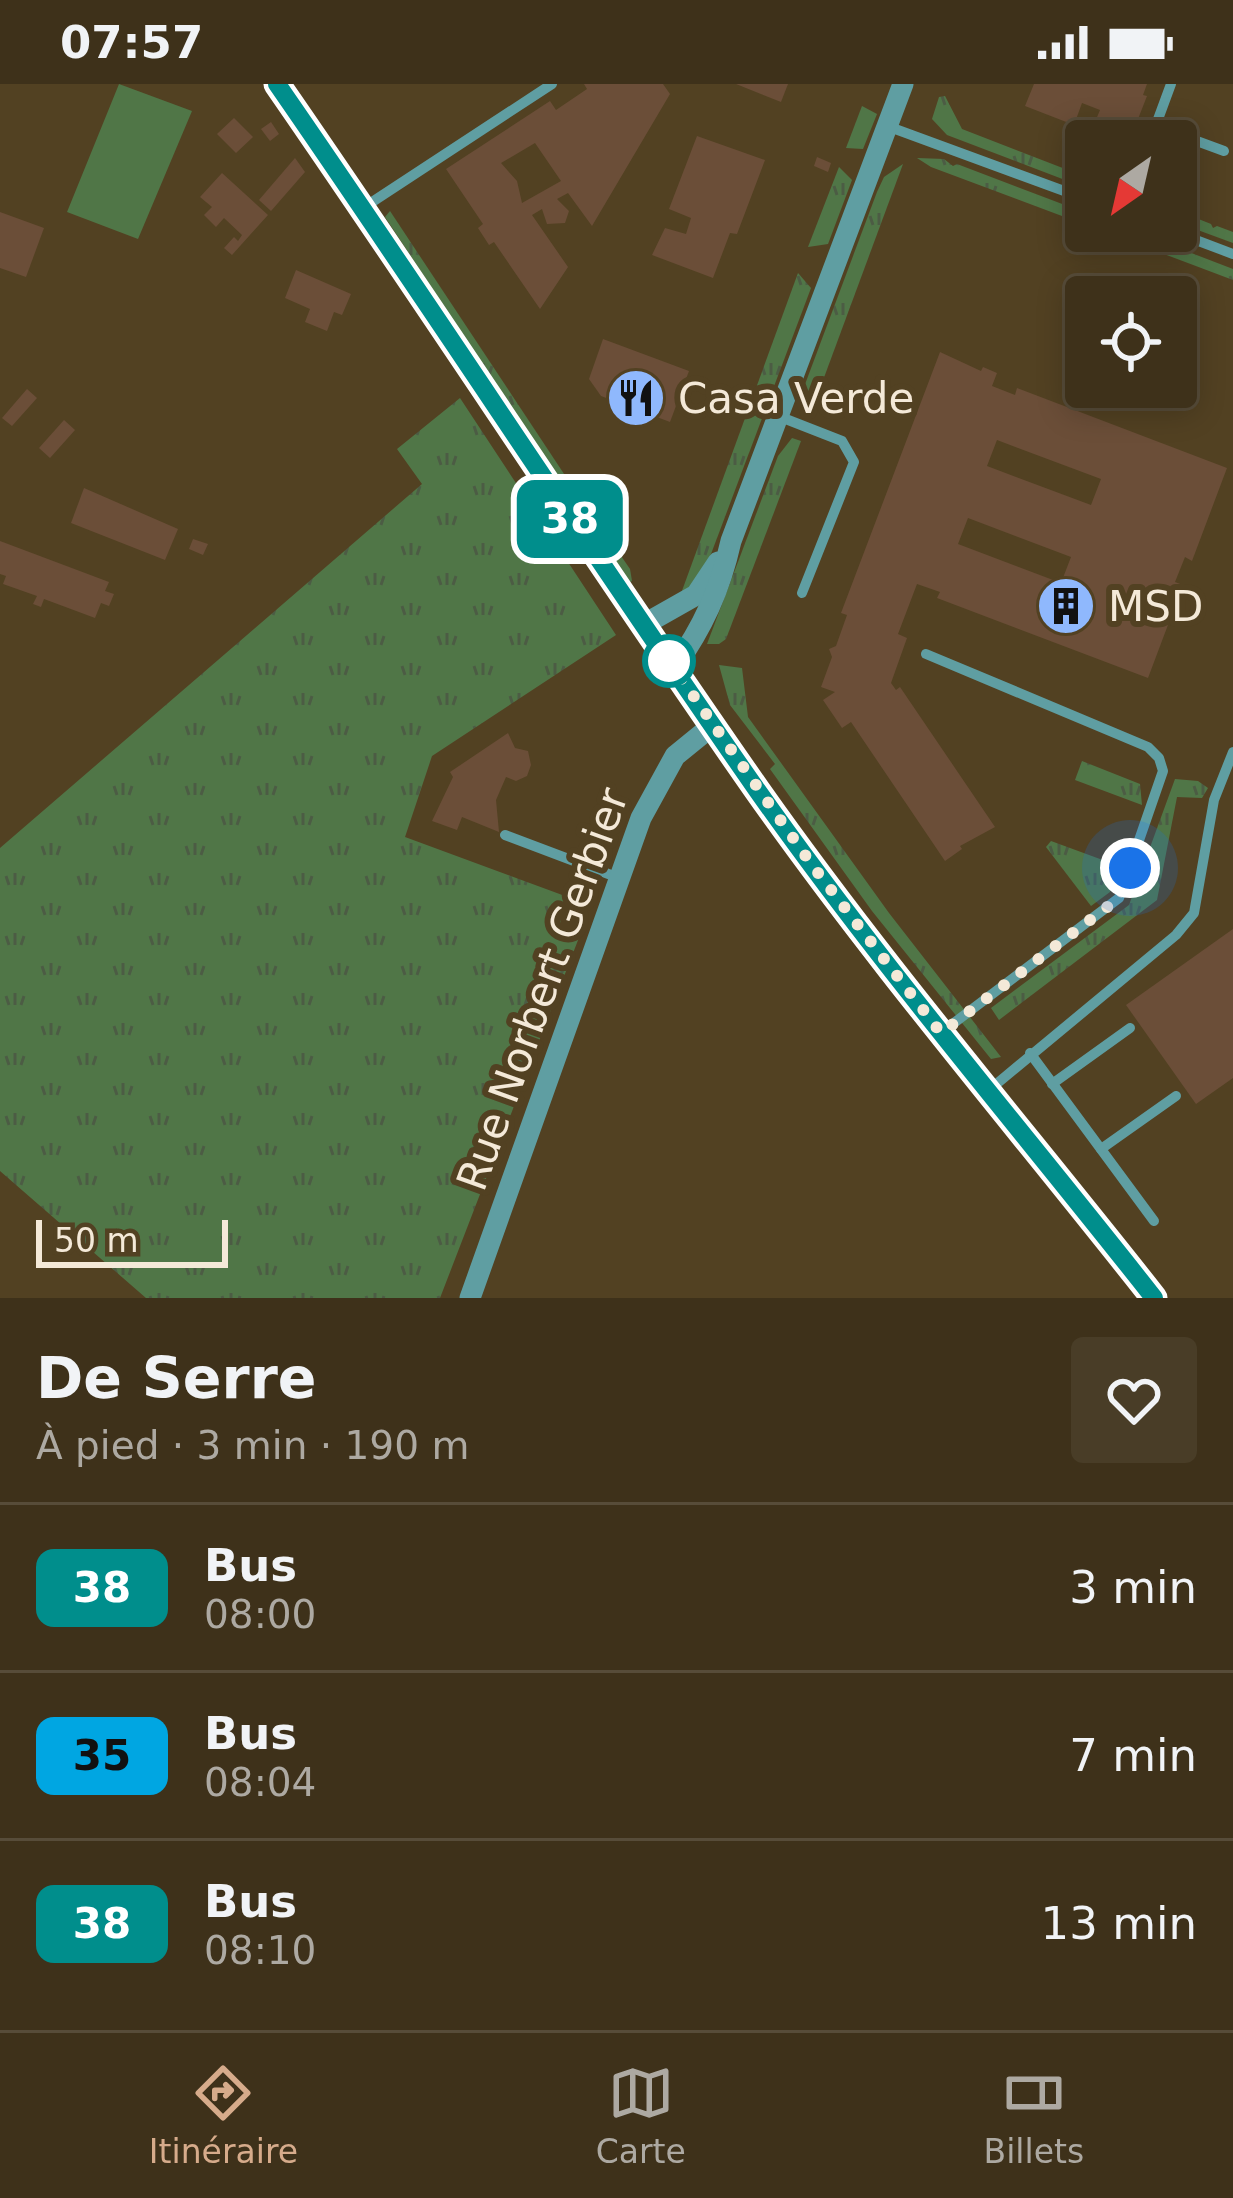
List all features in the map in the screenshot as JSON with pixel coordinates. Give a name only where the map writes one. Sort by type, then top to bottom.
[{"type":"street","points":[[277,84],[643,625],[867,940],[1154,1298]]},
{"type":"street","points":[[674,668],[711,610],[722,583],[731,541],[903,84]]},
{"type":"street","points":[[643,625],[697,595],[731,541]]},
{"type":"street","name":"Rue Norbert Gerbier","points":[[470,1298],[641,818],[675,756],[713,724]]},
{"type":"lane","points":[[363,208],[552,84]]},
{"type":"lane","points":[[1158,120],[1171,84]]},
{"type":"lane","points":[[887,126],[1065,191]]},
{"type":"lane","points":[[1197,141],[1224,151]]},
{"type":"lane","points":[[1197,240],[1233,254]]},
{"type":"lane","points":[[778,416],[842,442],[854,462],[802,593]]},
{"type":"lane","points":[[926,654],[1148,747],[1163,771],[1119,898],[941,1033]]},
{"type":"lane","points":[[988,1091],[1176,935],[1194,913],[1214,800],[1229,779],[1233,752]]},
{"type":"lane","points":[[505,835],[620,878]]},
{"type":"lane","points":[[1052,1084],[1130,1028]]},
{"type":"lane","points":[[1030,1054],[1154,1221]]},
{"type":"lane","points":[[1101,1149],[1176,1096]]},
{"type":"green space","points":[[119,84],[192,111],[138,239],[67,212]]},
{"type":"green space","points":[[945,96],[962,129],[1065,169],[1065,180],[947,135],[932,119],[939,97]]},
{"type":"green space","points":[[862,106],[877,114],[863,149],[846,148]]},
{"type":"green space","points":[[917,158],[944,159],[1065,205],[1065,217]]},
{"type":"green space","points":[[903,164],[812,410],[804,407],[804,387],[877,192],[884,177]]},
{"type":"green space","points":[[839,167],[852,180],[828,244],[808,247]]},
{"type":"green space","points":[[390,211],[570,483],[561,483],[385,217]]},
{"type":"green space","points":[[1197,218],[1233,232],[1233,243],[1197,230]]},
{"type":"green space","points":[[1159,252],[1189,252],[1233,269],[1233,280]]},
{"type":"green space","points":[[798,273],[811,288],[702,578],[679,599]]},
{"type":"green space","points":[[460,398],[616,635],[432,756],[405,837],[584,903],[580,935],[440,1298],[146,1298],[0,1171],[0,848],[422,484],[397,449]]},
{"type":"green space","points":[[792,438],[801,441],[726,639],[707,644],[778,456]]},
{"type":"green space","points":[[586,505],[630,569],[632,581],[628,583],[581,512]]},
{"type":"green space","points":[[719,665],[742,668],[748,717],[889,913],[1001,1057],[991,1059],[872,911],[730,705]]},
{"type":"green space","points":[[1082,761],[1140,784],[1142,805],[1075,780]]},
{"type":"green space","points":[[1175,779],[1198,781],[1208,788],[1202,798],[1177,797],[1157,900],[999,1020],[991,1008],[1129,905]]},
{"type":"green space","points":[[1051,841],[1119,866],[1110,892],[1091,906],[1046,847]]},
{"type":"building","points":[[584,84],[663,84],[670,94],[592,226],[568,193],[557,199],[569,211],[565,223],[547,224],[542,209],[532,215],[568,267],[540,309],[494,242],[489,245],[478,228],[483,224],[446,169],[550,101],[556,110],[587,89]],"holes":[[[535,143],[561,181],[522,203],[517,181],[501,163]]]},
{"type":"building","points":[[736,84],[788,84],[781,102]]},
{"type":"building","points":[[1034,84],[1147,84],[1138,120],[1096,120],[1100,110],[1082,103],[1076,120],[1065,122],[1025,106]]},
{"type":"building","points":[[234,118],[253,137],[236,153],[217,134]]},
{"type":"building","points":[[271,122],[279,134],[270,141],[261,129]]},
{"type":"building","points":[[697,136],[765,160],[737,234],[730,233],[713,278],[652,255],[665,228],[686,234],[691,218],[669,209]]},
{"type":"building","points":[[817,157],[831,163],[828,172],[814,166]]},
{"type":"building","points":[[295,158],[305,172],[271,211],[259,200]]},
{"type":"building","points":[[222,173],[268,215],[232,255],[224,248],[242,235],[224,218],[216,227],[204,215],[212,207],[200,197]]},
{"type":"building","points":[[0,212],[44,228],[26,277],[0,268]]},
{"type":"building","points":[[296,270],[351,294],[342,315],[334,312],[327,331],[305,322],[310,309],[285,298]]},
{"type":"building","points":[[603,339],[689,371],[670,422],[601,396],[589,379]]},
{"type":"building","name":"MSD","points":[[940,352],[981,371],[983,367],[997,373],[992,386],[1015,395],[1017,388],[1227,468],[1192,561],[1185,557],[1175,582],[1183,585],[1148,678],[937,598],[940,592],[917,584],[898,634],[907,638],[891,683],[896,690],[900,687],[995,827],[960,846],[945,861],[851,722],[842,728],[823,700],[835,692],[821,687],[832,657],[829,649],[836,646],[847,615],[841,613]],"holes":[[[997,440],[1101,479],[1091,505],[987,466]],[[968,518],[1071,557],[1061,583],[958,544]]]},
{"type":"building","points":[[27,389],[37,398],[12,426],[2,418]]},
{"type":"building","points":[[64,420],[75,430],[50,458],[39,448]]},
{"type":"building","points":[[84,488],[178,529],[165,560],[71,523]]},
{"type":"building","points":[[193,539],[208,544],[203,555],[189,549]]},
{"type":"building","points":[[0,541],[109,582],[105,591],[114,594],[109,606],[101,603],[95,618],[44,599],[41,607],[33,604],[37,596],[3,584]]},
{"type":"building","points":[[508,733],[515,748],[528,751],[531,765],[527,776],[516,781],[506,777],[496,800],[499,832],[462,817],[457,830],[432,821],[453,777],[450,772]]},
{"type":"building","points":[[1233,929],[1233,1078],[1196,1104],[1126,1005]]},
{"type":"bus line","name":"38","points":[[277,84],[756,789],[867,940],[1154,1298]]},
{"type":"place","name":"Casa Verde","points":[[636,398]]},
{"type":"place","name":"MSD","points":[[1066,606]]},
{"type":"route","points":[[669,661],[756,789],[941,1033],[1119,898],[1130,868]]}]
